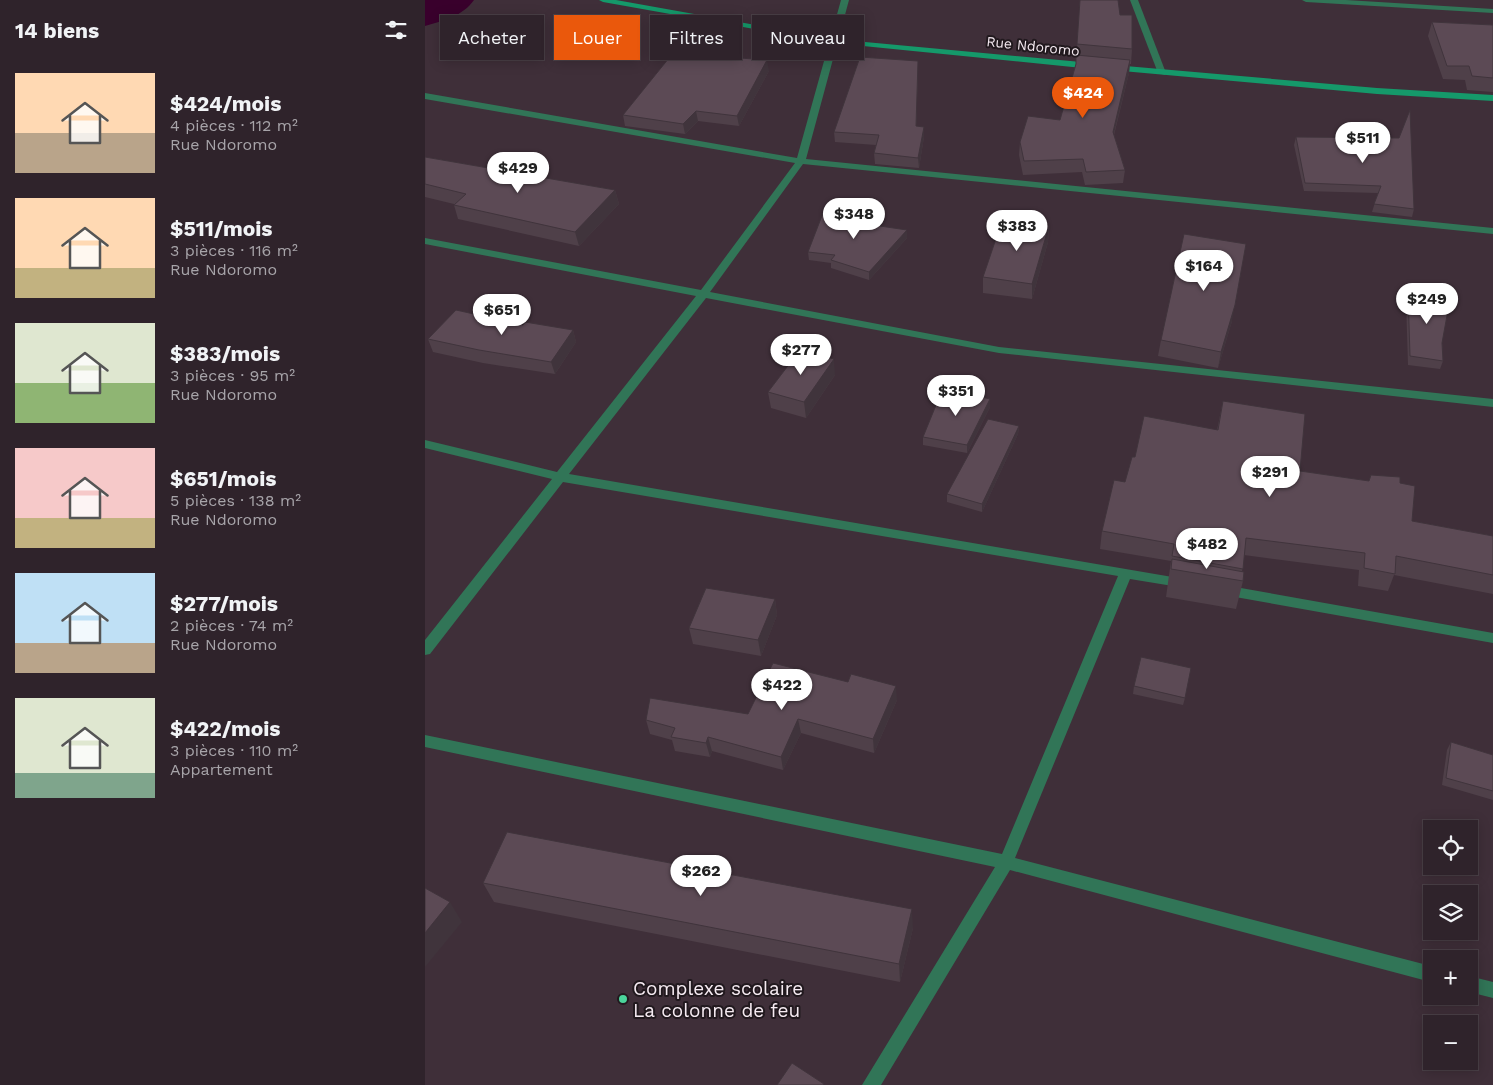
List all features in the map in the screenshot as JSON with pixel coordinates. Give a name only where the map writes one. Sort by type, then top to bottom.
[{"type":"street","name":"Rue Ndoromo","points":[[603,0],[752,27]]},
{"type":"street","points":[[841,15],[845,0]]},
{"type":"street","points":[[1133,0],[1162,73]]},
{"type":"street","points":[[1306,0],[1493,11]]},
{"type":"street","name":"Rue Ndoromo","points":[[864,44],[1162,73],[1377,91],[1493,98]]},
{"type":"street","points":[[425,650],[703,294],[801,161],[828,60]]},
{"type":"street","points":[[425,96],[801,161],[1493,231]]},
{"type":"street","points":[[425,241],[999,350],[1493,403]]},
{"type":"street","points":[[425,444],[561,477],[1126,572],[1193,585]]},
{"type":"street","points":[[871,1085],[1006,862],[1126,572]]},
{"type":"street","points":[[1213,588],[1493,638]]},
{"type":"street","points":[[425,741],[1006,862],[1423,972]]},
{"type":"street","points":[[1478,986],[1493,990]]},
{"type":"building","points":[[1080,0],[1118,0],[1120,15],[1132,15],[1132,49],[1077,44]]},
{"type":"building","points":[[1432,22],[1493,25],[1493,78],[1472,76],[1469,66],[1447,66]]},
{"type":"building","points":[[1076,55],[1130,60],[1113,132],[1125,170],[1086,172],[1083,159],[1024,161],[1020,142],[1028,116],[1060,120],[1076,64]]},
{"type":"building","points":[[864,57],[918,61],[916,126],[924,127],[918,158],[874,153],[879,135],[834,132],[859,60],[864,60]]},
{"type":"building","points":[[742,58],[767,60],[737,116],[696,111],[683,124],[623,115],[667,60],[742,60]]},
{"type":"building","points":[[1410,110],[1414,209],[1374,204],[1381,186],[1305,183],[1296,137],[1399,138]]},
{"type":"building","points":[[425,157],[615,190],[575,232],[454,205],[466,194],[425,184]]},
{"type":"building","points":[[823,213],[883,222],[880,226],[907,230],[869,272],[831,260],[835,255],[808,252]]},
{"type":"building","points":[[1002,221],[1049,226],[1032,284],[983,277]]},
{"type":"building","points":[[1184,234],[1246,244],[1235,305],[1221,352],[1161,340]]},
{"type":"building","points":[[1408,292],[1450,299],[1442,343],[1443,361],[1410,356]]},
{"type":"building","points":[[456,310],[523,325],[525,322],[573,330],[551,362],[428,339]]},
{"type":"building","points":[[800,350],[834,359],[804,402],[768,392]]},
{"type":"building","points":[[943,388],[990,399],[967,445],[923,437]]},
{"type":"building","points":[[1223,401],[1305,414],[1300,471],[1369,481],[1371,475],[1400,477],[1400,483],[1415,486],[1412,521],[1493,536],[1493,575],[1396,556],[1395,574],[1364,568],[1365,553],[1246,538],[1243,569],[1172,556],[1174,544],[1102,531],[1114,480],[1125,482],[1132,457],[1135,457],[1144,416],[1218,430]]},
{"type":"building","points":[[988,419],[1019,426],[982,504],[947,494]]},
{"type":"building","points":[[1172,559],[1244,572],[1243,581],[1171,569]]},
{"type":"building","points":[[706,588],[775,599],[758,640],[689,628]]},
{"type":"building","points":[[1141,657],[1191,668],[1185,698],[1134,686]]},
{"type":"building","points":[[773,663],[848,682],[851,674],[896,686],[873,739],[798,719],[781,757],[708,737],[706,743],[671,737],[675,728],[646,720],[650,698],[748,714]]},
{"type":"building","points":[[1451,742],[1493,755],[1493,791],[1446,778]]},
{"type":"building","points":[[507,832],[912,909],[899,964],[483,883]]},
{"type":"building","points":[[425,888],[450,902],[425,933]]},
{"type":"building","points":[[792,1063],[824,1084],[777,1085]]},
{"type":"waterway","points":[[425,12],[451,0]]},
{"type":"place","name":"Complexe scolaire La colonne de feu","points":[[623,999]]}]
